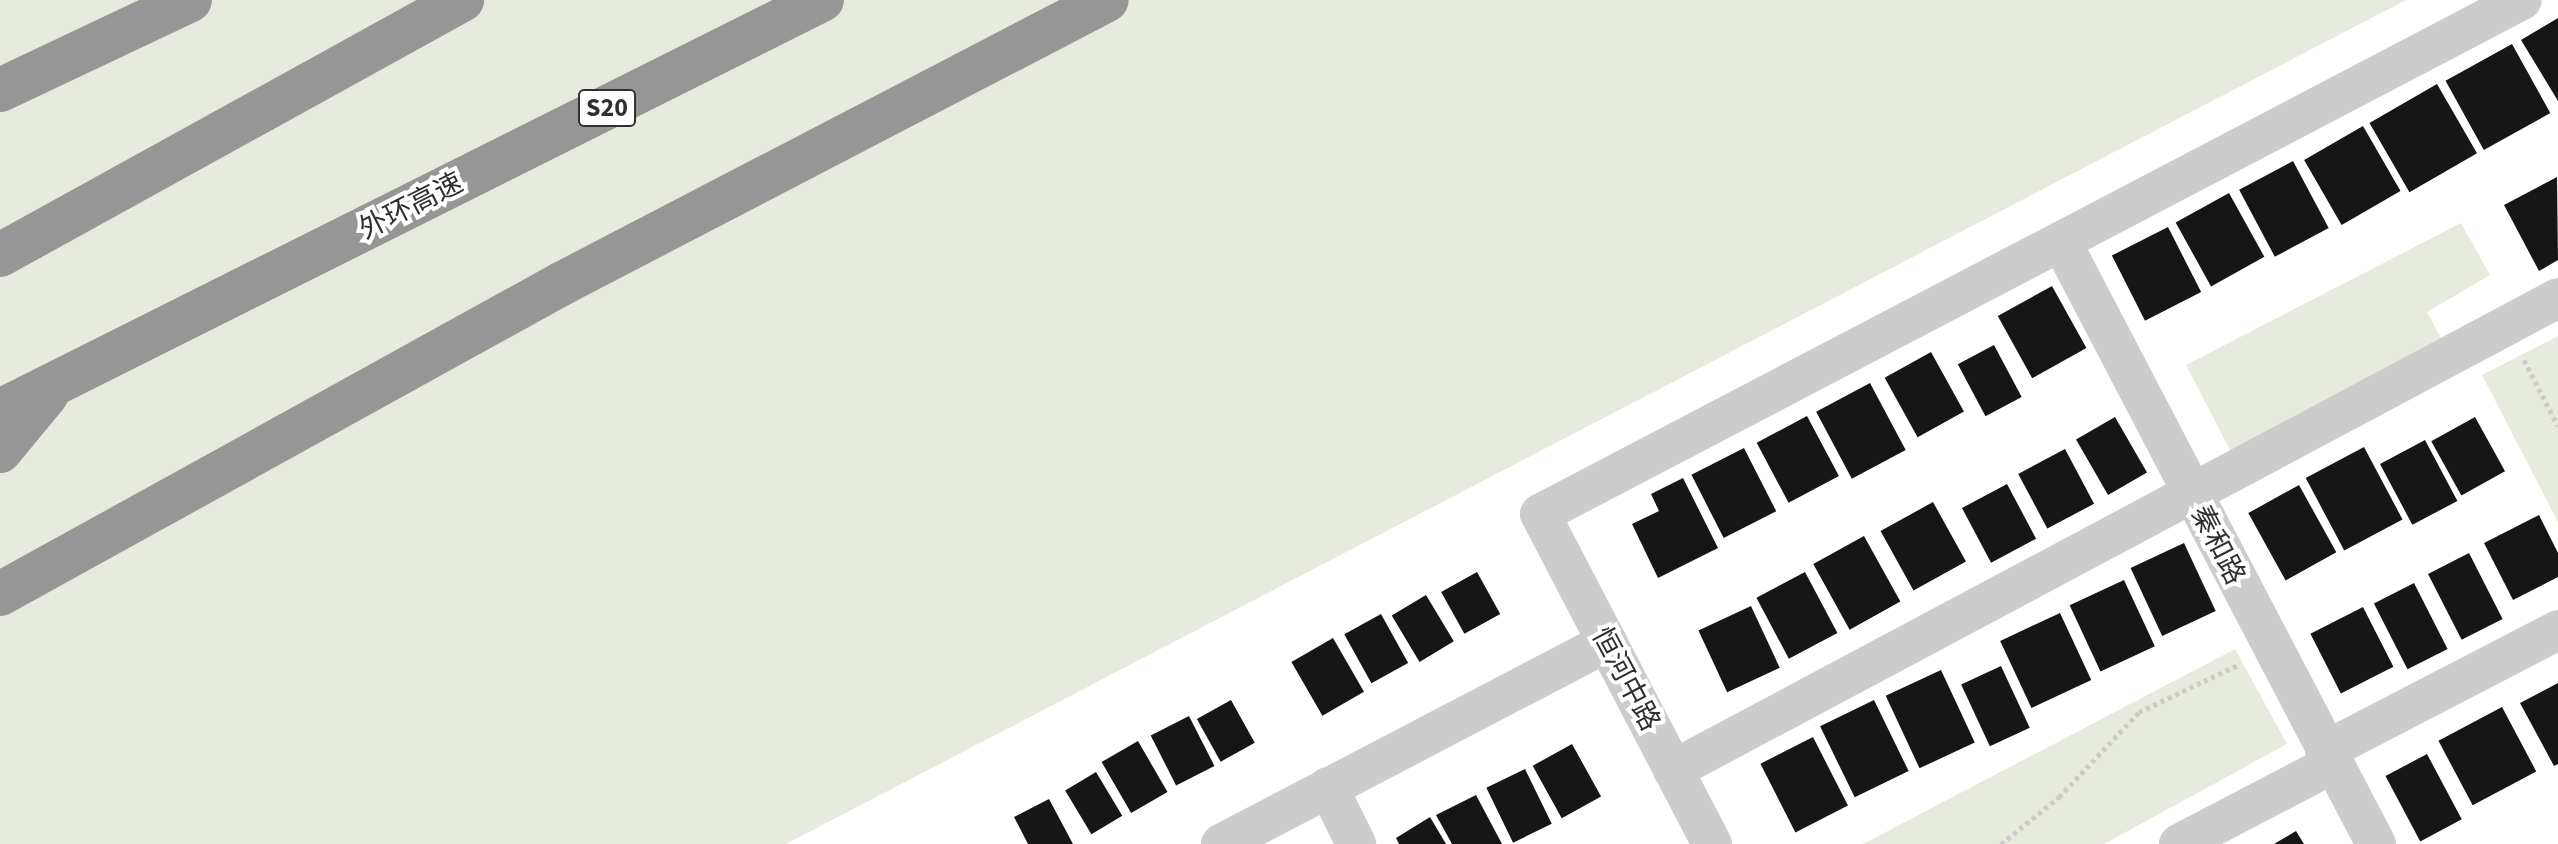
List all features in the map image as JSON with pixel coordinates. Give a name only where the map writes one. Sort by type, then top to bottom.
[{"type":"highway","points":[[0,90],[190,0]]},
{"type":"highway","points":[[4,251],[462,0]]},
{"type":"highway","name":"外环高速","points":[[0,411],[822,0]]},
{"type":"highway","points":[[0,594],[561,284],[1107,0]]},
{"type":"highway","points":[[0,451],[56,383]]},
{"type":"street","points":[[2063,245],[2522,0]]},
{"type":"street","name":"秦和路","points":[[2063,245],[2376,844]]},
{"type":"street","name":"恒河中路","points":[[1712,844],[1540,514],[2063,245]]},
{"type":"street","points":[[1673,770],[2193,497],[2558,298]]},
{"type":"street","points":[[2179,844],[2328,757],[2558,630]]},
{"type":"street","points":[[1221,844],[1607,642]]},
{"type":"street","points":[[1328,787],[1356,844]]},
{"type":"path","points":[[2506,326],[2558,426]]},
{"type":"path","points":[[2001,844],[2059,797],[2139,712],[2272,649]]},
{"type":"shaded area","points":[[0,0],[2406,0],[786,844],[0,844]]},
{"type":"shaded area","points":[[2461,223],[2490,275],[2427,312],[2441,338],[2231,452],[2186,365]]},
{"type":"shaded area","points":[[2558,336],[2558,522],[2482,375]]},
{"type":"shaded area","points":[[2235,649],[2287,744],[2104,844],[1863,844]]},
{"type":"building","points":[[2558,18],[2558,101],[2521,40]]},
{"type":"building","points":[[2512,44],[2550,113],[2484,150],[2446,81]]},
{"type":"building","points":[[2437,84],[2477,153],[2409,192],[2369,123]]},
{"type":"building","points":[[2363,126],[2400,191],[2342,225],[2304,160]]},
{"type":"building","points":[[2293,161],[2329,228],[2275,257],[2239,190]]},
{"type":"building","points":[[2557,177],[2558,260],[2539,271],[2504,205]]},
{"type":"building","points":[[2229,193],[2264,257],[2211,286],[2176,223]]},
{"type":"building","points":[[2168,227],[2201,292],[2145,321],[2112,256]]},
{"type":"building","points":[[2052,286],[2086,348],[2032,378],[1998,316]]},
{"type":"building","points":[[1994,345],[2022,397],[1985,416],[1958,364]]},
{"type":"building","points":[[1931,352],[1964,411],[1918,437],[1885,378]]},
{"type":"building","points":[[1870,383],[1906,450],[1852,479],[1816,412]]},
{"type":"building","points":[[1807,416],[1839,476],[1789,503],[1757,443]]},
{"type":"building","points":[[2115,417],[2147,472],[2108,495],[2076,440]]},
{"type":"building","points":[[2475,417],[2505,471],[2461,495],[2431,441]]},
{"type":"building","points":[[2425,440],[2457,501],[2412,525],[2380,464]]},
{"type":"building","points":[[2364,447],[2402,519],[2344,550],[2306,478]]},
{"type":"building","points":[[1744,448],[1776,511],[1724,538],[1691,475]]},
{"type":"building","points":[[2065,449],[2094,504],[2047,529],[2018,474]]},
{"type":"building","points":[[1683,478],[1718,548],[1658,578],[1632,524],[1659,511],[1651,494]]},
{"type":"building","points":[[2007,484],[2036,539],[1991,563],[1962,508]]},
{"type":"building","points":[[2299,485],[2336,552],[2286,580],[2248,513]]},
{"type":"building","points":[[1933,502],[1966,561],[1913,591],[1881,531]]},
{"type":"building","points":[[2539,515],[2558,553],[2558,577],[2513,600],[2484,543]]},
{"type":"building","points":[[1864,536],[1900,602],[1850,630],[1813,564]]},
{"type":"building","points":[[2184,543],[2216,611],[2162,636],[2131,568]]},
{"type":"building","points":[[2469,553],[2503,619],[2462,640],[2428,574]]},
{"type":"building","points":[[1477,572],[1500,614],[1464,634],[1441,592]]},
{"type":"building","points":[[1805,572],[1837,633],[1789,659],[1756,598]]},
{"type":"building","points":[[2124,580],[2155,646],[2100,672],[2070,605]]},
{"type":"building","points":[[2414,583],[2448,649],[2408,669],[2374,603]]},
{"type":"building","points":[[1426,595],[1454,641],[1420,662],[1392,616]]},
{"type":"building","points":[[1751,606],[1780,668],[1727,692],[1698,631]]},
{"type":"building","points":[[2363,607],[2393,667],[2341,693],[2310,634]]},
{"type":"building","points":[[2060,613],[2091,680],[2031,708],[2000,641]]},
{"type":"building","points":[[1381,614],[1408,663],[1371,683],[1344,634]]},
{"type":"building","points":[[1333,638],[1364,692],[1322,716],[1291,662]]},
{"type":"building","points":[[2001,666],[2030,728],[1990,746],[1961,685]]},
{"type":"building","points":[[1941,670],[1975,743],[1920,768],[1886,696]]},
{"type":"building","points":[[2558,683],[2558,764],[2554,766],[2520,703]]},
{"type":"building","points":[[1231,700],[1255,743],[1221,762],[1197,719]]},
{"type":"building","points":[[1874,700],[1909,771],[1855,797],[1820,726]]},
{"type":"building","points":[[2502,707],[2536,771],[2473,805],[2438,741]]},
{"type":"building","points":[[1189,716],[1214,766],[1176,785],[1151,736]]},
{"type":"building","points":[[1813,737],[1848,806],[1795,832],[1760,764]]},
{"type":"building","points":[[1138,741],[1168,792],[1131,813],[1102,762]]},
{"type":"building","points":[[1572,744],[1601,796],[1562,818],[1533,766]]},
{"type":"building","points":[[2427,754],[2462,819],[2420,841],[2386,776]]},
{"type":"building","points":[[1525,769],[1552,824],[1513,843],[1486,788]]},
{"type":"building","points":[[1096,772],[1122,816],[1091,834],[1065,791]]},
{"type":"building","points":[[1476,795],[1502,844],[1452,844],[1436,815]]},
{"type":"building","points":[[1049,799],[1073,844],[1028,844],[1014,817]]},
{"type":"building","points":[[1430,817],[1446,844],[1399,844],[1396,838]]},
{"type":"building","points":[[2296,831],[2304,844],[2274,844]]}]
